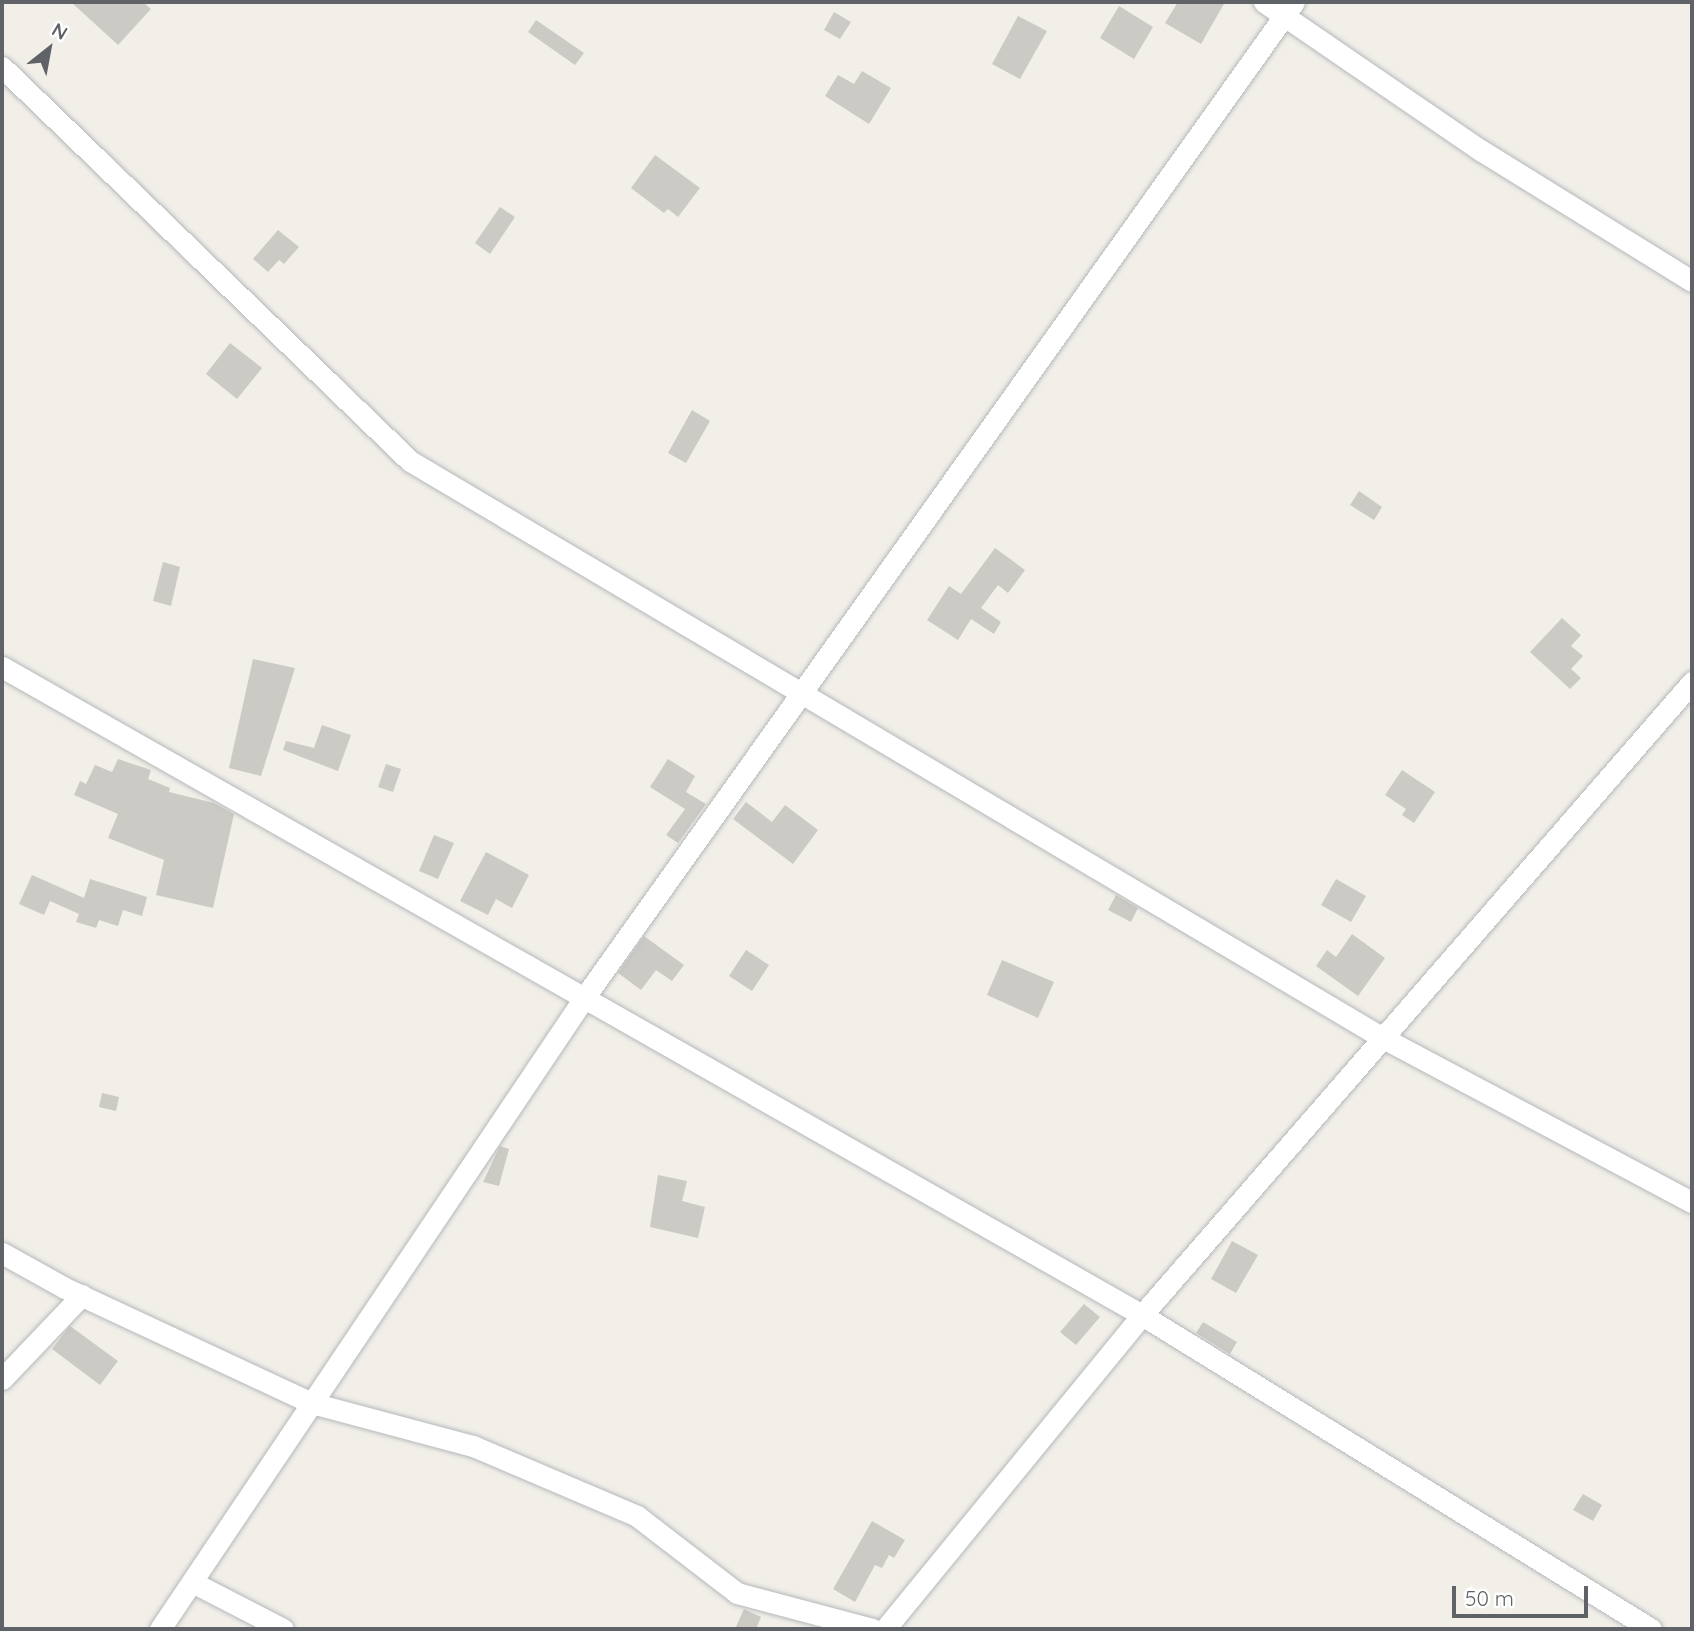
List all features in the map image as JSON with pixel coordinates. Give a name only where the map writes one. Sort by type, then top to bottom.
[{"type":"street","points":[[1265,2],[1289,8],[1482,151],[1692,281]]},
{"type":"street","points":[[160,1629],[584,998],[1289,8]]},
{"type":"street","points":[[2,67],[410,461],[1383,1038],[1692,1202]]},
{"type":"street","points":[[2,667],[1142,1315],[1651,1629]]},
{"type":"street","points":[[885,1629],[1142,1315],[1692,682]]},
{"type":"street","points":[[2,1253],[82,1295],[312,1403],[473,1446],[637,1516],[737,1594],[872,1629]]},
{"type":"street","points":[[2,1378],[82,1295]]},
{"type":"street","points":[[192,1581],[283,1629]]},
{"type":"building","points":[[71,2],[143,2],[151,9],[118,45]]},
{"type":"building","points":[[1178,2],[1225,2],[1201,44],[1165,23]]},
{"type":"building","points":[[1119,6],[1153,27],[1134,59],[1100,38]]},
{"type":"building","points":[[834,12],[851,22],[840,39],[824,30]]},
{"type":"building","points":[[1018,16],[1047,31],[1020,79],[992,64]]},
{"type":"building","points":[[536,20],[584,53],[575,65],[528,32]]},
{"type":"building","points":[[862,71],[891,88],[869,124],[825,96],[838,75],[854,84]]},
{"type":"building","points":[[655,155],[700,188],[678,217],[668,209],[664,213],[631,188]]},
{"type":"building","points":[[500,207],[515,217],[490,254],[475,243]]},
{"type":"building","points":[[278,230],[299,247],[284,264],[279,260],[268,272],[253,259]]},
{"type":"building","points":[[230,343],[262,368],[237,399],[206,374]]},
{"type":"building","points":[[692,410],[710,421],[686,463],[668,453]]},
{"type":"building","points":[[1359,491],[1382,507],[1374,520],[1350,505]]},
{"type":"building","points":[[995,548],[1025,570],[1008,593],[998,585],[981,608],[1001,622],[994,634],[971,619],[958,640],[927,620],[949,586],[961,594]]},
{"type":"building","points":[[163,562],[180,567],[171,606],[153,601]]},
{"type":"building","points":[[1562,618],[1581,635],[1571,646],[1583,656],[1571,669],[1581,678],[1570,689],[1530,652]]},
{"type":"building","points":[[253,659],[295,668],[261,776],[229,768]]},
{"type":"building","points":[[322,725],[351,735],[338,771],[283,750],[286,741],[314,748]]},
{"type":"building","points":[[118,759],[151,770],[148,779],[170,788],[169,792],[214,803],[234,814],[213,908],[156,895],[164,860],[108,838],[118,814],[74,795],[80,781],[86,784],[95,765],[112,772]]},
{"type":"building","points":[[668,759],[695,776],[686,792],[706,804],[678,843],[666,835],[685,809],[650,787]]},
{"type":"building","points":[[386,764],[401,769],[393,792],[378,787]]},
{"type":"building","points":[[1402,770],[1435,792],[1414,823],[1402,815],[1406,809],[1385,795]]},
{"type":"building","points":[[746,802],[772,822],[785,805],[818,830],[793,864],[733,819]]},
{"type":"building","points":[[434,835],[454,843],[438,879],[419,871]]},
{"type":"building","points":[[486,852],[529,875],[512,908],[496,899],[488,915],[460,901]]},
{"type":"building","points":[[32,875],[84,898],[90,879],[147,897],[142,916],[123,910],[118,926],[99,920],[96,928],[76,922],[79,914],[50,901],[44,915],[19,904]]},
{"type":"building","points":[[1336,879],[1366,896],[1351,922],[1321,905]]},
{"type":"building","points":[[1116,895],[1138,908],[1131,922],[1108,910]]},
{"type":"building","points":[[1352,934],[1385,958],[1358,996],[1316,966],[1327,950],[1336,957]]},
{"type":"building","points":[[644,936],[684,965],[672,981],[656,970],[641,990],[618,973]]},
{"type":"building","points":[[746,950],[769,965],[752,991],[729,976]]},
{"type":"building","points":[[1002,960],[1054,982],[1038,1018],[987,995]]},
{"type":"building","points":[[102,1093],[119,1097],[116,1111],[99,1107]]},
{"type":"building","points":[[500,1146],[509,1149],[499,1186],[483,1182]]},
{"type":"building","points":[[658,1175],[687,1181],[682,1201],[705,1207],[698,1238],[650,1227]]},
{"type":"building","points":[[1232,1241],[1258,1255],[1236,1293],[1211,1279]]},
{"type":"building","points":[[1084,1304],[1100,1317],[1076,1345],[1060,1332]]},
{"type":"building","points":[[1203,1322],[1237,1342],[1230,1354],[1196,1333]]},
{"type":"building","points":[[70,1326],[118,1361],[100,1385],[52,1349]]},
{"type":"building","points":[[1583,1494],[1602,1505],[1593,1521],[1573,1510]]},
{"type":"building","points":[[872,1521],[905,1540],[894,1558],[889,1555],[882,1568],[875,1565],[855,1602],[833,1589]]},
{"type":"building","points":[[744,1609],[761,1617],[756,1629],[735,1629]]}]
